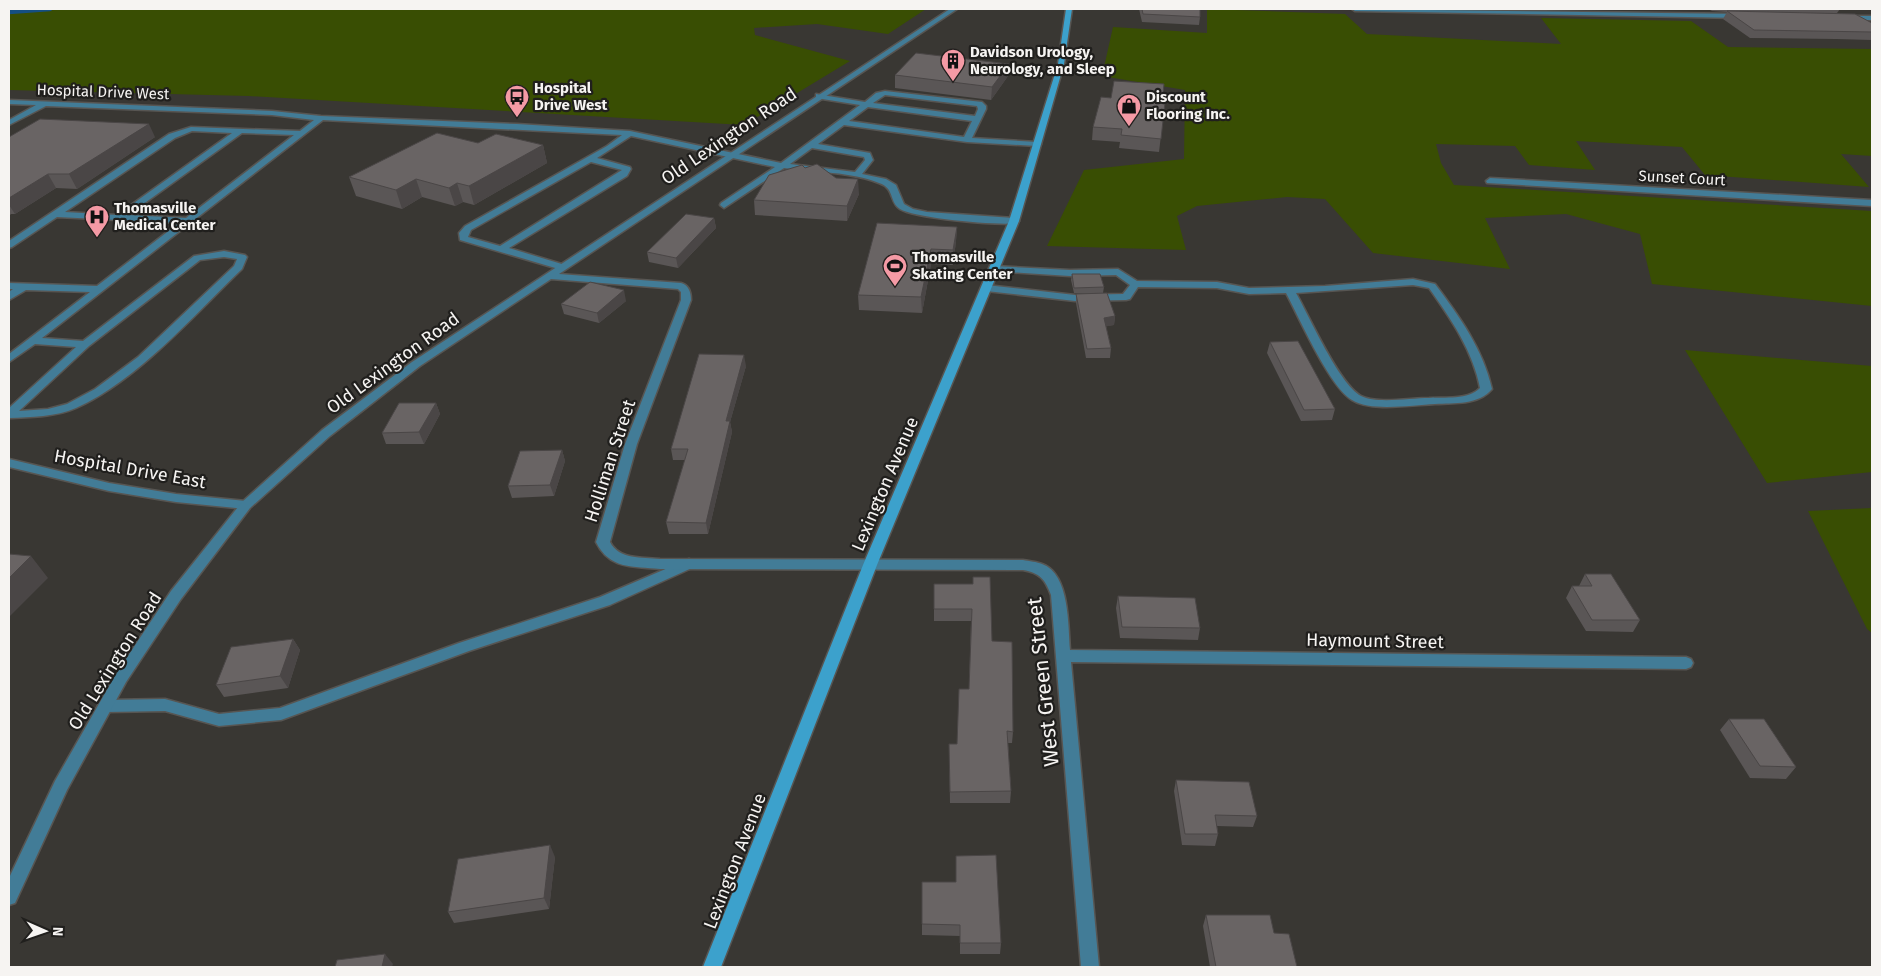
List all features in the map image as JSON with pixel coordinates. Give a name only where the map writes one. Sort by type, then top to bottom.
[{"type":"main road","name":"Lexington Avenue","points":[[712,967],[870,565],[1014,221],[1061,64],[1069,9]]},
{"type":"street","name":"Old Lexington Road","points":[[9,897],[62,786],[121,678],[176,595],[246,505],[326,433],[416,364],[733,155],[819,96],[954,9]]},
{"type":"street","points":[[1355,9],[1745,16]]},
{"type":"street","points":[[1843,18],[1872,18]]},
{"type":"street","points":[[724,205],[782,166],[866,104],[885,93],[979,104],[982,106],[967,140]]},
{"type":"street","points":[[819,96],[977,119]]},
{"type":"street","name":"Hospital Drive West","points":[[9,102],[272,113],[321,118],[526,126],[630,133],[782,166],[857,175],[883,182],[893,187],[900,205],[910,211],[927,215],[1014,221]]},
{"type":"street","points":[[9,123],[44,104]]},
{"type":"street","points":[[9,359],[321,118]]},
{"type":"street","points":[[842,122],[967,140],[1037,144]]},
{"type":"street","points":[[9,245],[182,131],[191,129],[301,133]]},
{"type":"street","points":[[118,218],[240,131]]},
{"type":"street","points":[[562,267],[464,238],[464,233],[468,228],[610,148],[630,133]]},
{"type":"street","points":[[811,145],[867,155],[869,160],[857,175]]},
{"type":"street","points":[[501,249],[624,174],[627,170],[590,159]]},
{"type":"street","name":"Sunset Court","points":[[1490,181],[1872,203]]},
{"type":"street","points":[[55,214],[187,221]]},
{"type":"street","points":[[224,254],[242,257],[239,267],[142,359],[100,391],[70,406],[48,412],[9,415],[85,344],[197,258],[224,254]]},
{"type":"street","points":[[994,269],[1070,273],[1118,272],[1135,284],[1217,286],[1250,291],[1360,287],[1389,282],[1413,282],[1432,286],[1459,324],[1485,378],[1486,389],[1480,396],[1453,400],[1374,403],[1356,398],[1337,378],[1290,291]]},
{"type":"street","name":"Holliman Street","points":[[549,276],[681,286],[686,292],[686,300],[631,444],[603,542],[608,552],[621,560],[689,564],[870,565]]},
{"type":"street","points":[[986,288],[1075,298],[1126,297],[1135,284]]},
{"type":"street","points":[[9,286],[98,289]]},
{"type":"street","points":[[9,297],[24,286]]},
{"type":"street","points":[[32,341],[85,344]]},
{"type":"street","name":"Hospital Drive East","points":[[9,463],[118,488],[176,498],[246,505]]},
{"type":"street","points":[[106,706],[166,704],[219,720],[281,714],[464,647],[605,601],[689,564]]},
{"type":"street","name":"West Green Street","points":[[870,565],[1023,565],[1040,568],[1053,581],[1058,595],[1064,656],[1090,967]]},
{"type":"street","name":"Haymount Street","points":[[1064,656],[1686,663]]},
{"type":"green space","points":[[9,9],[926,9],[888,34],[817,24],[754,28],[755,35],[850,61],[744,125],[249,96],[9,90]]},
{"type":"green space","points":[[1207,9],[1345,14],[1367,34],[1561,44],[1541,18],[1691,21],[1728,47],[1872,49],[1872,156],[1841,154],[1869,187],[1705,175],[1682,147],[1576,141],[1595,170],[1529,165],[1515,146],[1436,144],[1441,163],[1454,185],[1872,211],[1872,306],[1652,284],[1640,234],[1566,214],[1485,218],[1510,269],[1373,253],[1325,199],[1287,197],[1197,206],[1177,216],[1186,250],[1047,246],[1084,170],[1184,159],[1185,90],[1102,76],[1113,27],[1207,33]]},
{"type":"green space","points":[[1685,350],[1872,366],[1872,472],[1767,483]]},
{"type":"green space","points":[[1872,508],[1872,633],[1867,629],[1808,511]]},
{"type":"building","points":[[1142,9],[1200,9],[1200,17],[1143,14]]},
{"type":"building","points":[[1727,11],[1855,14],[1872,23],[1872,32],[1754,30]]},
{"type":"building","points":[[916,53],[1009,64],[992,87],[895,75]]},
{"type":"building","points":[[1114,81],[1164,84],[1162,102],[1165,102],[1161,139],[1121,135],[1122,129],[1093,127],[1101,97],[1111,98]]},
{"type":"building","points":[[40,119],[149,124],[69,174],[48,174],[9,198],[9,137]]},
{"type":"building","points":[[437,133],[478,143],[496,134],[543,145],[469,186],[457,183],[449,188],[416,179],[396,190],[349,177]]},
{"type":"building","points":[[817,164],[836,178],[858,179],[847,206],[754,200],[769,175],[802,165],[805,168]]},
{"type":"building","points":[[686,214],[714,218],[676,258],[647,252]]},
{"type":"building","name":"Thomasville Skating Center","points":[[877,223],[957,227],[953,250],[931,249],[921,297],[858,295]]},
{"type":"building","points":[[1072,274],[1100,274],[1104,287],[1074,288]]},
{"type":"building","points":[[590,282],[624,290],[597,313],[561,304]]},
{"type":"building","points":[[1107,293],[1115,316],[1104,318],[1111,348],[1087,349],[1076,294]]},
{"type":"building","points":[[1298,341],[1335,409],[1304,410],[1270,342]]},
{"type":"building","points":[[699,354],[744,355],[726,421],[730,421],[706,523],[666,522],[688,449],[671,449]]},
{"type":"building","points":[[399,403],[436,403],[419,432],[382,433]]},
{"type":"building","points":[[562,450],[550,485],[508,486],[520,451]]},
{"type":"building","points":[[9,554],[31,556],[9,578]]},
{"type":"building","points":[[1585,574],[1611,574],[1640,620],[1592,620],[1572,586],[1592,586]]},
{"type":"building","points":[[973,577],[990,577],[992,641],[1012,642],[1013,732],[1007,731],[1011,791],[950,792],[949,744],[957,744],[959,689],[969,689],[972,609],[934,609],[934,584],[973,584]]},
{"type":"building","points":[[1118,596],[1195,598],[1200,628],[1122,627]]},
{"type":"building","points":[[293,639],[280,676],[216,685],[231,647]]},
{"type":"building","points":[[1729,719],[1764,719],[1796,767],[1760,766]]},
{"type":"building","points":[[1176,780],[1249,782],[1257,816],[1215,815],[1218,834],[1185,834]]},
{"type":"building","points":[[550,845],[544,898],[448,912],[458,859]]},
{"type":"building","points":[[996,855],[1001,943],[960,943],[960,925],[922,924],[922,882],[956,882],[956,856]]},
{"type":"building","points":[[1206,915],[1270,915],[1274,933],[1289,934],[1297,967],[1216,967]]},
{"type":"building","points":[[385,954],[382,967],[335,967],[337,960]]},
{"type":"waterway","points":[[9,12],[50,9]]},
{"type":"place","name":"Davidson Urology, Neurology, and Sleep","points":[[953,82]]},
{"type":"place","name":"Hospital Drive West","points":[[517,118]]},
{"type":"place","name":"Discount Flooring Inc.","points":[[1129,127]]},
{"type":"place","name":"Thomasville Medical Center","points":[[97,238]]},
{"type":"place","name":"Thomasville Skating Center","points":[[895,287]]}]
